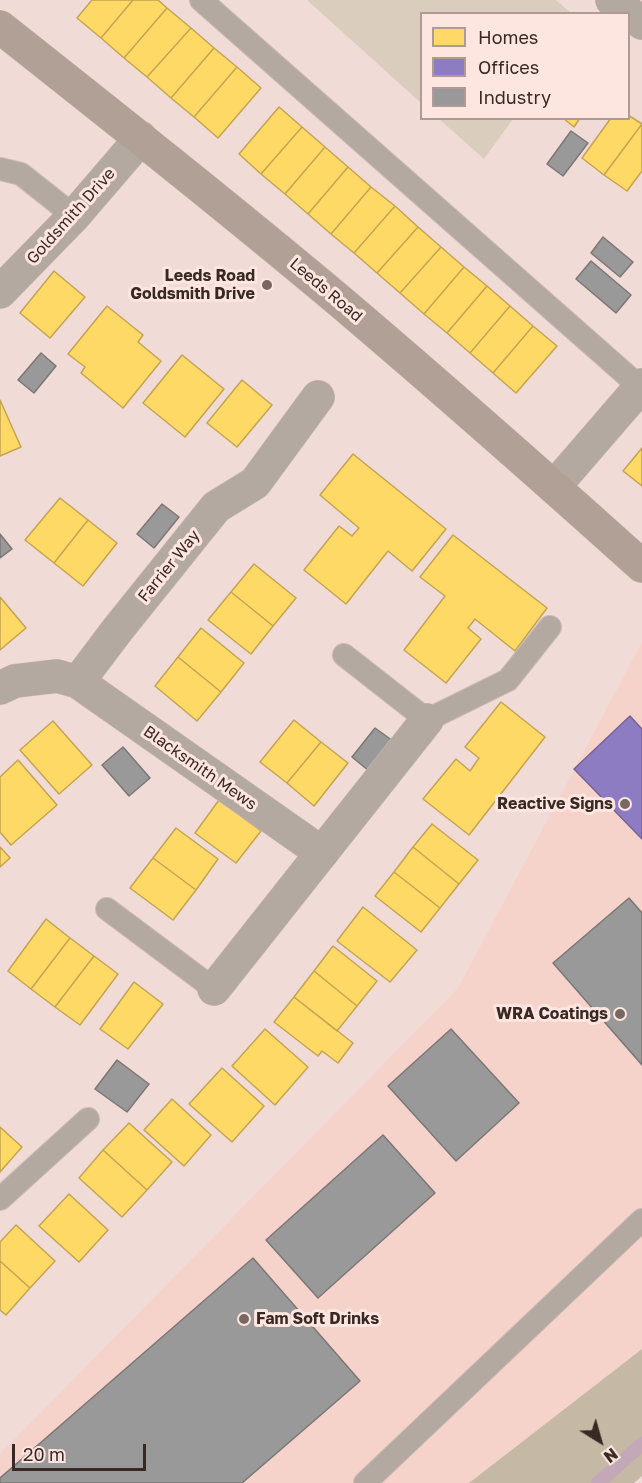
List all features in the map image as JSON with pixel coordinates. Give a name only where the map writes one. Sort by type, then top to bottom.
[{"type":"main road","name":"Leeds Road","points":[[0,27],[141,138],[340,302],[642,566]]},
{"type":"street","points":[[612,0],[628,12]]},
{"type":"street","points":[[630,14],[642,23]]},
{"type":"street","name":"Goldsmith Drive","points":[[0,292],[74,216],[141,138]]},
{"type":"street","points":[[554,487],[641,386]]},
{"type":"street","name":"Farrier Way","points":[[78,682],[216,507],[255,483],[318,397]]},
{"type":"street","points":[[0,688],[15,681],[57,676],[78,682]]},
{"type":"street","name":"Blacksmith Mews","points":[[78,682],[321,853]]},
{"type":"street","points":[[214,989],[427,720]]},
{"type":"lane","points":[[201,0],[641,386]]},
{"type":"lane","points":[[0,169],[21,174],[74,216]]},
{"type":"lane","points":[[344,655],[427,720],[508,680],[550,627]]},
{"type":"lane","points":[[107,909],[214,989]]},
{"type":"lane","points":[[0,1199],[88,1119]]},
{"type":"lane","points":[[365,1483],[642,1221]]},
{"type":"shaded area","points":[[307,0],[556,0],[570,12],[420,12],[420,102]]},
{"type":"shaded area","points":[[440,120],[512,120],[484,159]]},
{"type":"shaded area","points":[[642,642],[642,1349],[469,1483],[0,1483],[0,1454],[458,988]]},
{"type":"shaded area","points":[[642,1349],[642,1476],[634,1483],[469,1483]]},
{"type":"building: Homes","points":[[92,0],[133,0],[101,38],[77,18]]},
{"type":"building: Homes","points":[[133,0],[158,0],[167,8],[124,58],[101,38]]},
{"type":"building: Homes","points":[[167,8],[191,28],[147,77],[124,58]]},
{"type":"building: Homes","points":[[191,28],[214,48],[171,98],[147,77]]},
{"type":"building: Homes","points":[[214,48],[237,67],[194,117],[171,98]]},
{"type":"building: Homes","points":[[237,67],[261,88],[218,138],[194,117]]},
{"type":"building: Homes","points":[[279,107],[302,127],[261,174],[239,154]]},
{"type":"building: Homes","points":[[630,116],[642,124],[604,175],[582,158],[610,120],[630,120]]},
{"type":"building: Homes","points":[[565,120],[579,120],[574,127]]},
{"type":"building: Homes","points":[[642,124],[642,171],[627,191],[604,175]]},
{"type":"building: Homes","points":[[302,127],[325,147],[285,194],[261,174]]},
{"type":"building: Homes","points":[[325,147],[348,167],[308,214],[285,194]]},
{"type":"building: Homes","points":[[348,167],[371,187],[331,234],[308,214]]},
{"type":"building: Homes","points":[[371,187],[395,206],[354,253],[331,234]]},
{"type":"building: Homes","points":[[395,206],[418,227],[377,273],[354,253]]},
{"type":"building: Homes","points":[[418,227],[441,247],[400,293],[377,273]]},
{"type":"building: Homes","points":[[441,247],[464,267],[424,314],[400,293]]},
{"type":"building: Homes","points":[[464,267],[487,286],[447,333],[424,314]]},
{"type":"building: Homes","points":[[54,271],[85,297],[50,338],[20,313]]},
{"type":"building: Homes","points":[[487,286],[510,306],[470,353],[447,333]]},
{"type":"building: Homes","points":[[107,306],[143,335],[138,342],[161,361],[123,408],[81,373],[85,367],[68,354]]},
{"type":"building: Homes","points":[[510,306],[533,326],[493,373],[470,353]]},
{"type":"building: Homes","points":[[533,326],[557,346],[516,393],[493,373]]},
{"type":"building: Homes","points":[[182,355],[224,389],[185,437],[143,403]]},
{"type":"building: Homes","points":[[242,380],[272,405],[237,447],[207,423]]},
{"type":"building: Homes","points":[[0,400],[21,447],[0,456]]},
{"type":"building: Homes","points":[[642,448],[642,486],[623,471]]},
{"type":"building: Homes","points":[[353,454],[446,529],[412,571],[388,551],[346,604],[304,570],[339,526],[352,536],[359,528],[320,495]]},
{"type":"building: Homes","points":[[60,498],[88,520],[54,563],[25,540]]},
{"type":"building: Homes","points":[[88,520],[117,543],[83,586],[54,563]]},
{"type":"building: Homes","points":[[453,535],[547,608],[515,651],[475,619],[468,628],[481,639],[446,683],[404,650],[445,596],[420,577]]},
{"type":"building: Homes","points":[[254,564],[296,598],[273,626],[231,592]]},
{"type":"building: Homes","points":[[231,592],[273,626],[251,654],[208,620]]},
{"type":"building: Homes","points":[[0,597],[26,628],[0,650]]},
{"type":"building: Homes","points":[[201,628],[244,663],[221,692],[178,657]]},
{"type":"building: Homes","points":[[178,657],[221,692],[197,721],[155,686]]},
{"type":"building: Homes","points":[[501,702],[545,737],[469,835],[423,799],[456,759],[470,771],[479,758],[465,747]]},
{"type":"building: Homes","points":[[294,720],[321,742],[287,783],[260,762]]},
{"type":"building: Homes","points":[[53,721],[92,765],[59,794],[20,750]]},
{"type":"building: Homes","points":[[321,742],[348,763],[314,806],[287,783]]},
{"type":"building: Homes","points":[[18,760],[57,805],[11,845],[0,832],[0,777]]},
{"type":"building: Homes","points":[[219,800],[261,831],[236,863],[195,833]]},
{"type":"building: Homes","points":[[432,824],[478,860],[459,884],[413,847]]},
{"type":"building: Homes","points":[[176,828],[218,859],[196,890],[153,858]]},
{"type":"building: Homes","points":[[0,847],[10,858],[0,867]]},
{"type":"building: Homes","points":[[413,847],[459,884],[440,908],[394,872]]},
{"type":"building: Homes","points":[[153,858],[196,890],[173,920],[130,888]]},
{"type":"building: Homes","points":[[394,872],[440,908],[421,932],[375,896]]},
{"type":"building: Homes","points":[[363,907],[417,950],[390,982],[337,941]]},
{"type":"building: Homes","points":[[46,919],[70,938],[31,989],[8,971]]},
{"type":"building: Homes","points":[[70,938],[94,956],[55,1007],[31,989]]},
{"type":"building: Homes","points":[[333,946],[377,981],[357,1006],[314,971]]},
{"type":"building: Homes","points":[[94,956],[118,974],[80,1025],[55,1007]]},
{"type":"building: Homes","points":[[314,971],[357,1006],[337,1031],[294,997]]},
{"type":"building: Homes","points":[[134,982],[163,1004],[128,1049],[100,1029]]},
{"type":"building: Homes","points":[[294,997],[353,1043],[338,1063],[322,1051],[318,1056],[274,1022]]},
{"type":"building: Homes","points":[[265,1029],[308,1067],[275,1105],[232,1066]]},
{"type":"building: Homes","points":[[222,1068],[264,1106],[232,1142],[189,1104]]},
{"type":"building: Homes","points":[[172,1099],[211,1135],[184,1166],[144,1130]]},
{"type":"building: Homes","points":[[129,1123],[172,1162],[147,1190],[103,1150]]},
{"type":"building: Homes","points":[[0,1127],[22,1147],[0,1172]]},
{"type":"building: Homes","points":[[103,1150],[147,1190],[122,1217],[79,1178]]},
{"type":"building: Homes","points":[[69,1194],[108,1230],[79,1262],[39,1226]]},
{"type":"building: Homes","points":[[16,1225],[55,1261],[30,1288],[0,1261],[0,1242]]},
{"type":"building: Homes","points":[[0,1261],[30,1288],[6,1315],[0,1310]]},
{"type":"building: Offices","name":"Reactive Signs","points":[[630,716],[642,729],[642,839],[574,769]]},
{"type":"building: Industry","points":[[571,131],[588,143],[563,176],[547,164]]},
{"type":"building: Industry","points":[[603,237],[633,262],[620,277],[591,253]]},
{"type":"building: Industry","points":[[591,261],[631,295],[616,313],[576,279]]},
{"type":"building: Industry","points":[[41,353],[56,366],[34,393],[18,380]]},
{"type":"building: Industry","points":[[162,504],[179,517],[154,548],[137,534]]},
{"type":"building: Industry","points":[[0,534],[12,549],[0,558]]},
{"type":"building: Industry","points":[[375,728],[393,741],[369,771],[352,757]]},
{"type":"building: Industry","points":[[123,747],[150,778],[129,796],[102,765]]},
{"type":"building: Industry","name":"WRA Coatings","points":[[629,898],[642,913],[642,1065],[553,963]]},
{"type":"building: Industry","points":[[451,1029],[519,1103],[456,1161],[388,1086]]},
{"type":"building: Industry","points":[[117,1060],[149,1084],[127,1112],[95,1089]]},
{"type":"building: Industry","points":[[383,1135],[435,1193],[318,1298],[266,1240]]},
{"type":"building: Industry","name":"Fam Soft Drinks","points":[[253,1258],[360,1381],[242,1483],[0,1483],[0,1478]]},
{"type":"waterway","points":[[598,1483],[642,1444]]},
{"type":"place","name":"Leeds Road Goldsmith Drive","points":[[267,285]]},
{"type":"place","name":"Reactive Signs","points":[[625,804]]},
{"type":"place","name":"WRA Coatings","points":[[620,1014]]},
{"type":"place","name":"Fam Soft Drinks","points":[[244,1319]]}]
